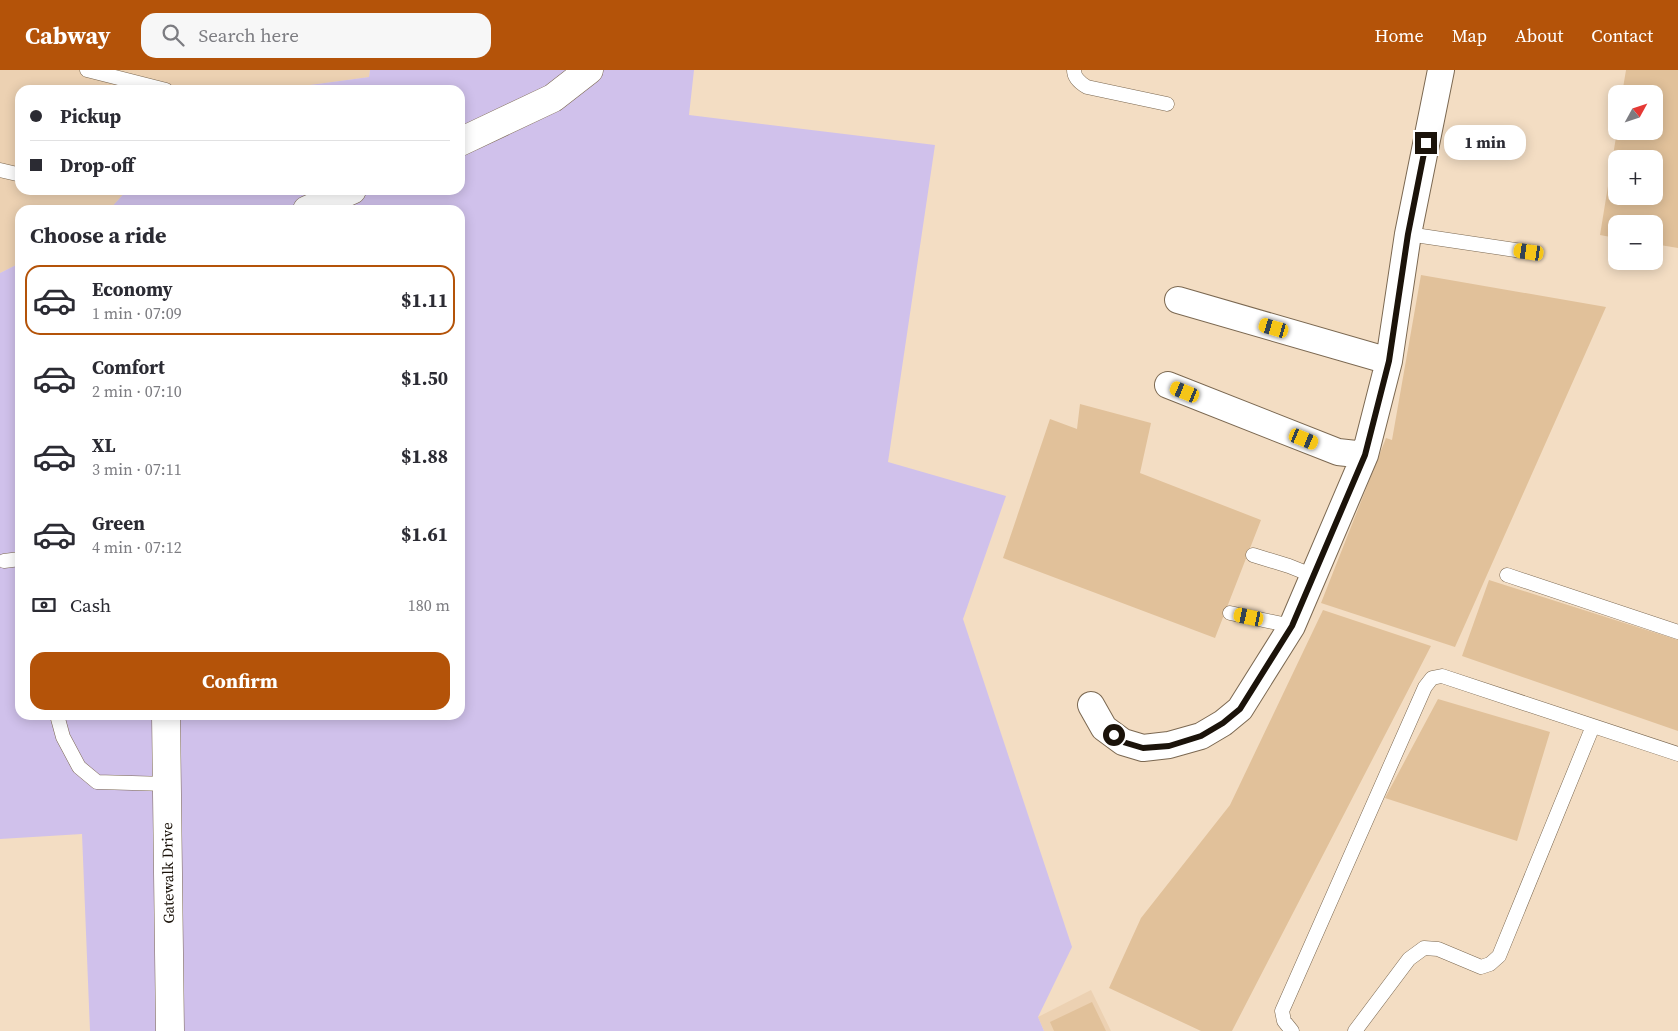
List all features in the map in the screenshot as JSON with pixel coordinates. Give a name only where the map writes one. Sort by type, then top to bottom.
[{"type":"main road","points":[[465,140],[553,98],[589,70]]},
{"type":"main road","points":[[318,205],[341,195]]},
{"type":"main road","name":"Gatewalk Drive","points":[[166,720],[170,1031]]},
{"type":"street","points":[[1091,705],[1104,728],[1123,742],[1143,748],[1169,746],[1201,736],[1223,723],[1240,709],[1292,626],[1365,455],[1389,361],[1408,234],[1441,70]]},
{"type":"street","points":[[1178,300],[1389,361]]},
{"type":"street","points":[[1168,385],[1338,452],[1365,455]]},
{"type":"lane","points":[[86,70],[127,75],[153,85]]},
{"type":"lane","points":[[1074,70],[1074,74],[1080,83],[1087,87],[1166,104]]},
{"type":"lane","points":[[0,170],[15,174]]},
{"type":"lane","points":[[1408,234],[1529,252]]},
{"type":"lane","points":[[1253,556],[1289,566],[1314,576]]},
{"type":"lane","points":[[4,561],[15,560]]},
{"type":"lane","points":[[1507,576],[1678,632]]},
{"type":"lane","points":[[1230,613],[1292,626]]},
{"type":"lane","points":[[1292,1031],[1284,1021],[1282,1011],[1425,687],[1432,678],[1442,676],[1678,754]]},
{"type":"lane","points":[[58,720],[63,737],[79,767],[97,782],[167,784]]},
{"type":"lane","points":[[1355,1031],[1409,959],[1424,948],[1438,949],[1481,967],[1490,964],[1499,956],[1593,726]]},
{"type":"shaded area","points":[[0,70],[370,70],[369,77],[310,85],[15,85],[15,195],[122,195],[114,205],[15,205],[15,266],[0,273]]},
{"type":"shaded area","points":[[370,70],[694,70],[689,115],[935,145],[888,462],[1006,496],[963,619],[1072,947],[1038,1017],[1044,1031],[90,1031],[82,834],[0,839],[0,273],[15,266],[15,720],[465,720],[465,205],[114,205],[122,195],[465,195],[465,85],[310,85],[369,77]]},
{"type":"shaded area","points":[[1091,990],[1111,1031],[1044,1031],[1038,1017]]},
{"type":"building","points":[[1626,70],[1678,70],[1678,248],[1663,246],[1663,215],[1608,215],[1608,236],[1600,235],[1608,186],[1608,205],[1663,205],[1663,150],[1614,150],[1616,140],[1663,140],[1663,85],[1624,85]]},
{"type":"building","points":[[1421,275],[1606,307],[1455,647],[1321,603],[1386,438],[1392,440]]},
{"type":"building","points":[[1080,404],[1151,423],[1140,473],[1261,520],[1215,638],[1003,558],[1050,419],[1077,429]]},
{"type":"building","points":[[1489,580],[1678,640],[1678,731],[1462,656]]},
{"type":"building","points":[[1323,610],[1431,646],[1232,1031],[1201,1031],[1109,988],[1141,918],[1230,805]]},
{"type":"building","points":[[1438,699],[1550,732],[1517,841],[1385,798]]},
{"type":"building","points":[[1092,1002],[1106,1031],[1054,1031],[1050,1022]]},
{"type":"route","points":[[1114,735],[1123,742],[1143,748],[1169,746],[1201,736],[1223,723],[1240,709],[1292,626],[1365,455],[1389,361],[1408,234],[1426,143]]}]
